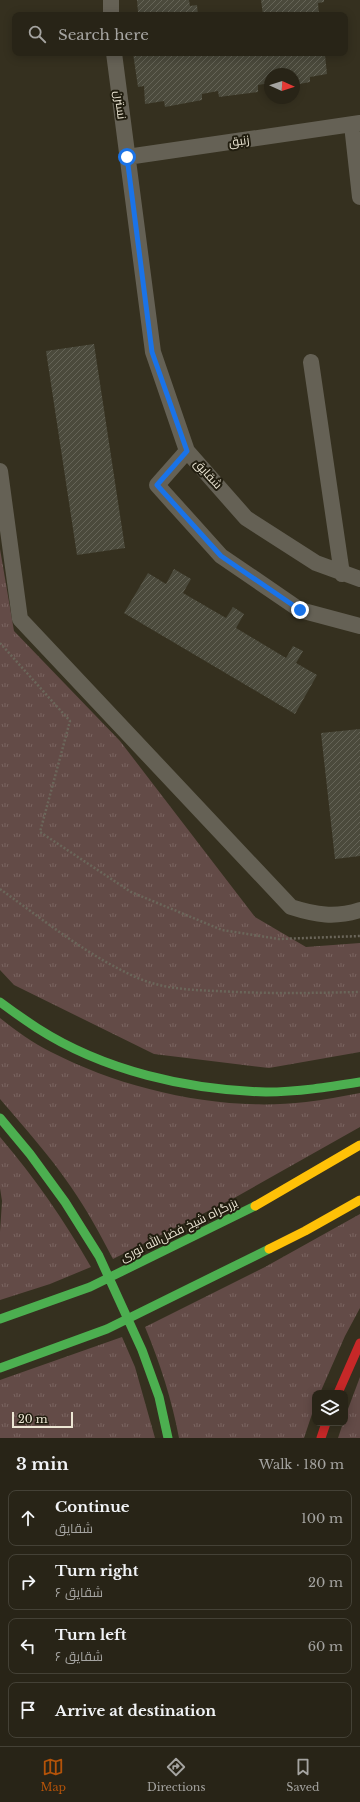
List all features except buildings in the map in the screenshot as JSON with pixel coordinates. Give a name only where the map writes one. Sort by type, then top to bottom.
[{"type":"highway","points":[[0,1002],[27,1022],[64,1043],[96,1058],[139,1073],[182,1083],[226,1089],[280,1091],[343,1086],[360,1082]]},
{"type":"highway","points":[[0,1118],[30,1154],[99,1256],[142,1350],[159,1398],[168,1438]]},
{"type":"highway","name":"بزرگراه شیخ فضل‌الله نوری","points":[[0,1319],[90,1287],[126,1270],[235,1216],[291,1186],[360,1145]]},
{"type":"highway","points":[[0,1368],[120,1323],[305,1231],[360,1200]]},
{"type":"highway","points":[[339,1390],[360,1343]]},
{"type":"highway","points":[[321,1438],[325,1426]]},
{"type":"street","points":[[111,0],[111,12]]},
{"type":"street","name":"نسترن","points":[[114,56],[127,157]]},
{"type":"street","name":"زنبق","points":[[127,157],[356,124],[360,197]]},
{"type":"street","name":"شقایق","points":[[127,157],[152,352],[187,451],[246,518],[316,563],[342,574],[360,579]]},
{"type":"street","points":[[311,362],[342,574]]},
{"type":"street","points":[[187,451],[157,485],[221,556],[300,610],[360,626]]},
{"type":"street","points":[[0,471],[20,619],[291,907],[315,915],[348,914],[360,910]]},
{"type":"path","points":[[0,643],[70,721],[40,832],[131,892],[222,930],[279,939],[360,936]]},
{"type":"path","points":[[0,889],[61,933],[108,964],[142,980],[178,989],[253,993],[360,992]]},
{"type":"green space","points":[[0,549],[14,631],[120,741],[255,917],[306,947],[360,943],[360,1052],[269,1068],[154,1054],[14,985],[0,970]]},
{"type":"green space","points":[[0,1018],[38,1045],[80,1065],[110,1077],[175,1095],[208,1101],[241,1104],[274,1104],[313,1101],[360,1093],[360,1127],[236,1197],[113,1259],[88,1213],[63,1175],[0,1099]]},
{"type":"green space","points":[[0,1137],[48,1200],[91,1267],[50,1284],[0,1300],[0,1232],[2,1201],[0,1188]]},
{"type":"green space","points":[[360,1214],[360,1308],[345,1336],[321,1390],[312,1390],[312,1414],[304,1438],[179,1438],[165,1382],[145,1327],[265,1267]]},
{"type":"green space","points":[[122,1337],[135,1367],[155,1438],[0,1438],[0,1380]]},
{"type":"green space","points":[[360,1377],[360,1438],[338,1438],[342,1426],[348,1426],[348,1409]]},
{"type":"traffic: fast","points":[[0,1002],[37,1028],[90,1056],[118,1067],[177,1082],[207,1087],[266,1092],[302,1090],[360,1082]]},
{"type":"traffic: fast","points":[[0,1118],[30,1154],[65,1202],[99,1256],[142,1350],[159,1397],[168,1438]]},
{"type":"traffic: fast","points":[[0,1319],[90,1287],[255,1206]]},
{"type":"traffic: fast","points":[[0,1368],[107,1329],[269,1249]]},
{"type":"traffic: slow","points":[[255,1206],[360,1145]]},
{"type":"traffic: slow","points":[[269,1249],[305,1231],[360,1200]]},
{"type":"traffic: jam","points":[[339,1390],[360,1343]]},
{"type":"traffic: jam","points":[[321,1438],[325,1426]]},
{"type":"route","points":[[127,157],[152,352],[187,451],[157,485],[221,556],[300,610]]}]
